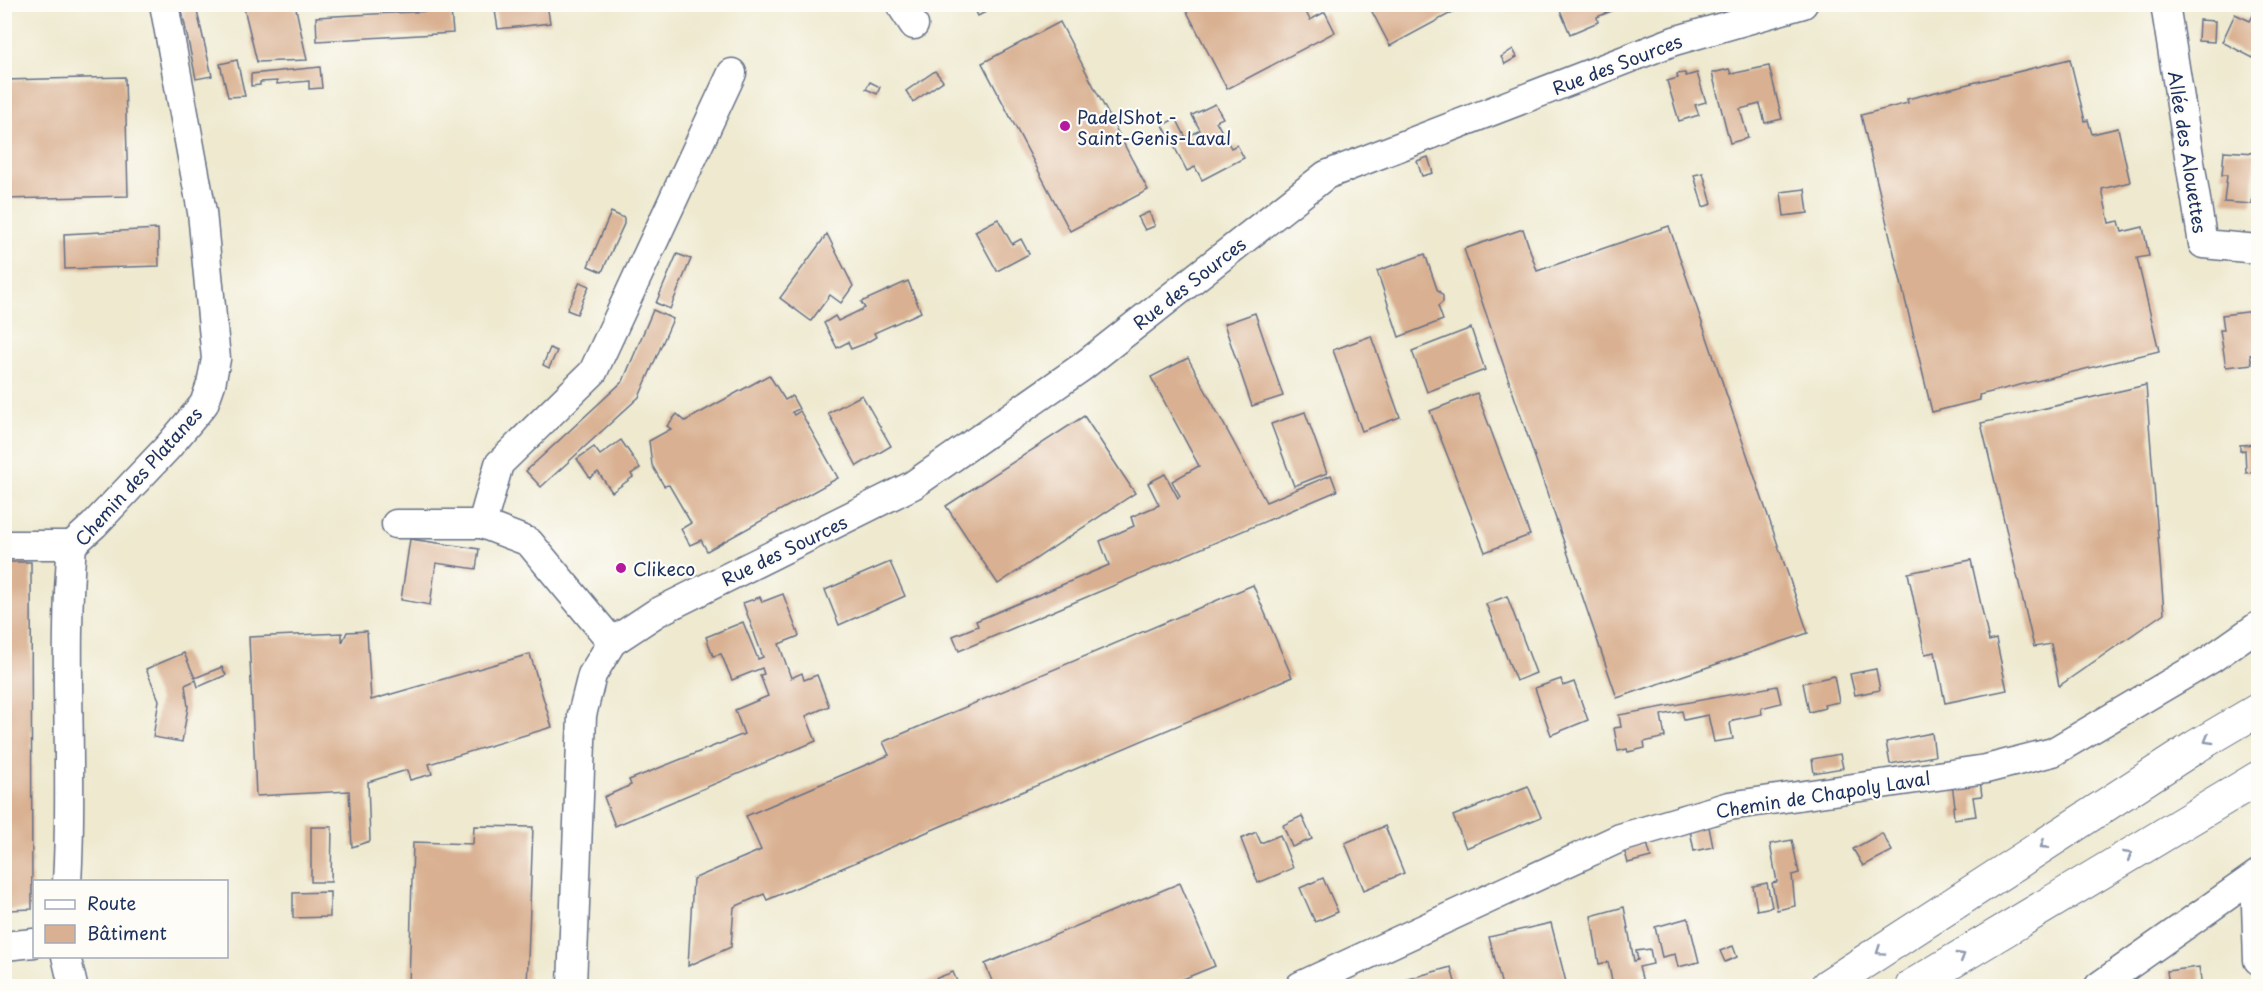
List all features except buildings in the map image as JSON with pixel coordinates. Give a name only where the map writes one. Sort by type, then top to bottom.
[{"type":"highway","points":[[1827,987],[2195,747],[2259,710]]},
{"type":"highway","points":[[1912,987],[2259,778]]},
{"type":"street","name":"Chemin des Platanes","points":[[67,880],[69,841],[67,599],[72,545],[168,447],[204,404],[216,359],[202,212],[164,4]]},
{"type":"street","name":"Rue des Sources","points":[[572,987],[582,715],[592,675],[612,642],[656,613],[856,515],[920,480],[1082,367],[1326,175],[1674,41],[1803,4]]},
{"type":"street","name":"Allée des Alouettes","points":[[2165,4],[2203,244],[2259,249]]},
{"type":"street","points":[[482,524],[499,464],[593,372],[732,73]]},
{"type":"street","points":[[396,524],[482,524],[529,542],[612,642]]},
{"type":"street","points":[[4,544],[72,545]]},
{"type":"street","name":"Chemin de Chapoly Laval","points":[[1300,987],[1620,838],[1730,807],[1986,769],[2053,752],[2211,659],[2259,626]]},
{"type":"street","points":[[2257,875],[2259,960]]},
{"type":"street","points":[[2099,987],[2257,875]]},
{"type":"street","points":[[4,946],[33,943]]},
{"type":"street","points":[[66,958],[73,987]]},
{"type":"place","name":"PadelShot - Saint-Genis-Laval","points":[[1065,126]]},
{"type":"place","name":"Clikeco","points":[[621,568]]}]
